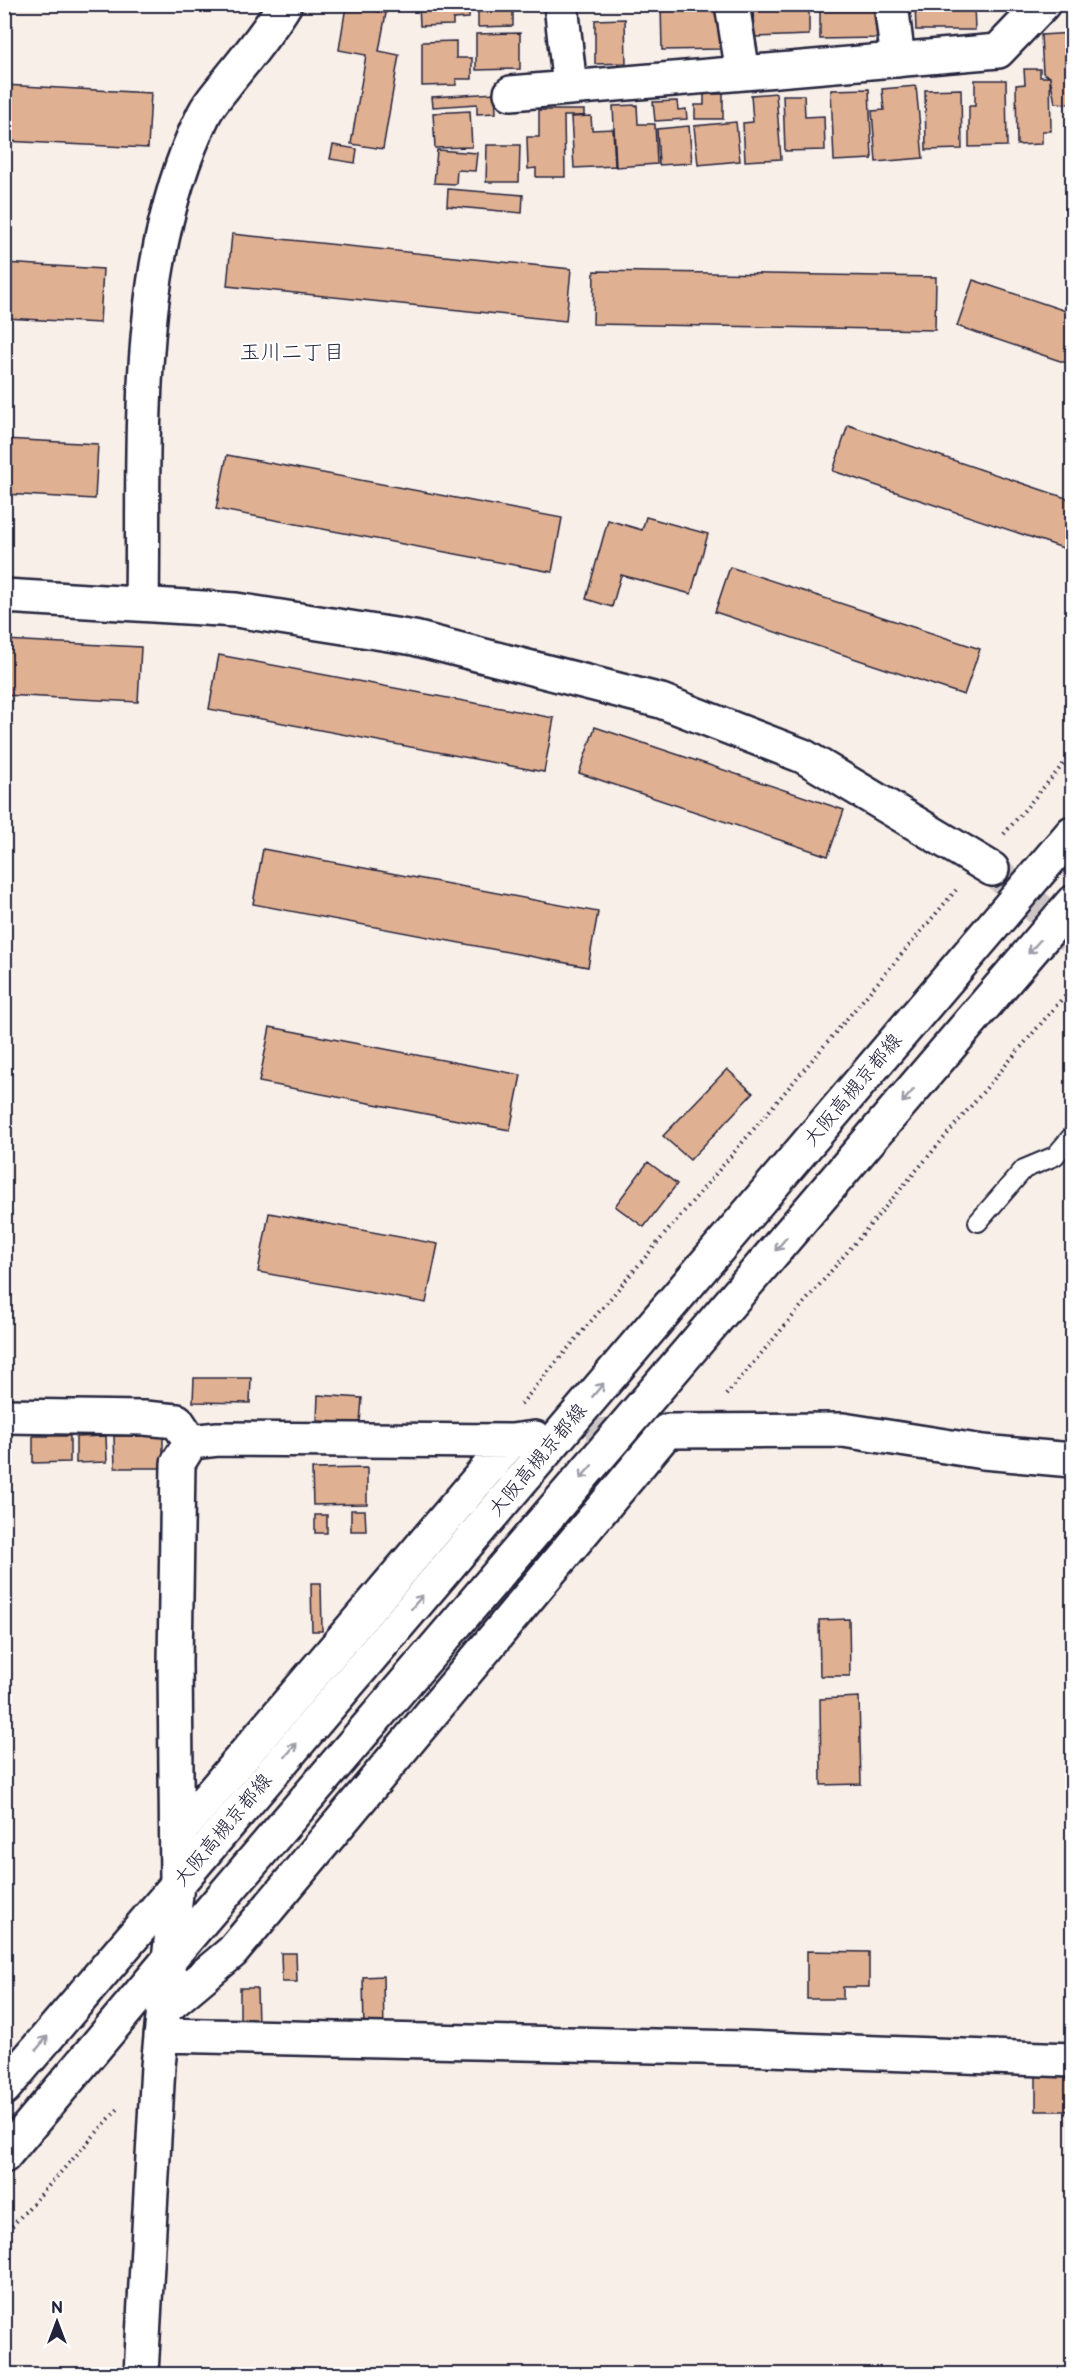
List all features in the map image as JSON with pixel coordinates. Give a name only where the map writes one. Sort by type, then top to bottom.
[{"type":"street","points":[[142,603],[146,387],[156,265],[165,226],[179,172],[205,112],[285,4]]},
{"type":"street","points":[[561,4],[570,88]]},
{"type":"street","points":[[732,4],[743,73]]},
{"type":"street","points":[[891,4],[898,60]]},
{"type":"street","points":[[511,93],[998,51],[1043,4]]},
{"type":"street","points":[[4,596],[236,610],[414,638],[661,701],[803,756],[986,865]]},
{"type":"street","name":"大阪高槻京都線","points":[[4,2088],[1072,833]]},
{"type":"street","points":[[4,2156],[171,1957],[1072,903]]},
{"type":"street","points":[[4,1416],[144,1418],[177,1421],[191,1442]]},
{"type":"street","points":[[162,2022],[232,1952],[667,1431],[843,1430],[983,1452],[1072,1460]]},
{"type":"street","points":[[191,1442],[218,1439],[523,1440]]},
{"type":"street","points":[[178,1833],[523,1440]]},
{"type":"street","points":[[141,2374],[162,2022],[171,1957],[177,1884],[175,1664],[178,1463],[191,1442]]},
{"type":"street","points":[[162,2022],[1072,2060]]},
{"type":"lane","points":[[978,1222],[1024,1169],[1055,1156],[1072,1136]]},
{"type":"path","points":[[523,1440],[515,1411],[986,865],[1072,754]]},
{"type":"building","points":[[419,4],[469,4],[469,18],[453,19],[453,25],[420,26]]},
{"type":"building","points":[[478,4],[513,4],[513,26],[478,27]]},
{"type":"building","points":[[720,4],[720,49],[662,50],[661,5]]},
{"type":"building","points":[[753,4],[809,4],[809,35],[754,37]]},
{"type":"building","points":[[915,4],[974,4],[975,30],[916,30]]},
{"type":"building","points":[[876,5],[877,38],[820,39],[820,6]]},
{"type":"building","points":[[346,6],[386,13],[379,51],[399,55],[383,149],[351,144],[366,55],[339,50]]},
{"type":"building","points":[[625,19],[626,63],[595,64],[595,20]]},
{"type":"building","points":[[520,33],[520,69],[476,70],[476,34]]},
{"type":"building","points":[[1072,33],[1070,104],[1055,103],[1050,77],[1043,73],[1041,35]]},
{"type":"building","points":[[456,41],[456,58],[472,58],[472,79],[456,79],[456,85],[422,86],[422,42]]},
{"type":"building","points":[[1024,69],[1040,69],[1040,77],[1050,77],[1051,131],[1042,131],[1042,144],[1017,145],[1016,85],[1025,84]]},
{"type":"building","points":[[975,80],[1006,80],[1007,146],[969,147],[969,106],[975,106]]},
{"type":"building","points":[[4,85],[151,93],[148,148],[4,141]]},
{"type":"building","points":[[916,86],[923,158],[876,162],[872,111],[884,110],[882,89]]},
{"type":"building","points":[[869,89],[872,159],[834,161],[831,90]]},
{"type":"building","points":[[961,89],[962,149],[926,150],[925,90]]},
{"type":"building","points":[[495,93],[496,113],[477,114],[477,104],[433,107],[432,97]]},
{"type":"building","points":[[776,93],[781,159],[745,161],[743,123],[753,122],[751,95]]},
{"type":"building","points":[[704,94],[723,94],[723,119],[695,119],[695,105],[704,105]]},
{"type":"building","points":[[783,95],[804,95],[805,117],[824,116],[825,150],[785,151]]},
{"type":"building","points":[[677,101],[678,110],[686,109],[687,119],[655,121],[653,102]]},
{"type":"building","points":[[637,105],[638,124],[655,124],[657,164],[616,167],[613,106]]},
{"type":"building","points":[[539,110],[584,110],[584,116],[564,116],[565,177],[536,177],[536,168],[528,169],[527,137],[539,137]]},
{"type":"building","points":[[470,111],[472,147],[435,148],[433,113]]},
{"type":"building","points":[[591,116],[592,130],[613,129],[615,166],[574,168],[571,117]]},
{"type":"building","points":[[736,122],[740,161],[698,165],[694,126]]},
{"type":"building","points":[[689,126],[692,163],[659,165],[657,129]]},
{"type":"building","points":[[333,145],[357,149],[355,163],[330,159]]},
{"type":"building","points":[[487,145],[520,145],[519,182],[486,182]]},
{"type":"building","points":[[437,150],[477,153],[475,171],[457,170],[456,184],[434,183]]},
{"type":"building","points":[[448,189],[523,195],[522,213],[447,206]]},
{"type":"building","points":[[232,234],[571,269],[566,321],[227,286]]},
{"type":"building","points":[[4,263],[103,269],[100,323],[4,318]]},
{"type":"building","points":[[594,271],[936,277],[935,330],[593,324]]},
{"type":"building","points":[[973,280],[1072,313],[1072,365],[957,326]]},
{"type":"building","points":[[848,425],[1072,500],[1072,551],[833,471]]},
{"type":"building","points":[[4,439],[98,444],[95,499],[4,494]]},
{"type":"building","points":[[227,455],[562,518],[552,572],[216,509]]},
{"type":"building","points":[[646,517],[708,534],[691,594],[621,575],[612,607],[586,599],[608,520],[642,530]]},
{"type":"building","points":[[730,567],[980,649],[964,695],[715,612]]},
{"type":"building","points":[[4,640],[141,647],[138,702],[4,695]]},
{"type":"building","points":[[219,655],[554,718],[544,772],[209,709]]},
{"type":"building","points":[[595,727],[844,810],[828,856],[579,773]]},
{"type":"building","points":[[263,849],[598,912],[588,967],[253,904]]},
{"type":"building","points":[[270,1027],[521,1075],[510,1130],[259,1082]]},
{"type":"building","points":[[727,1069],[753,1093],[690,1160],[663,1136]]},
{"type":"building","points":[[648,1162],[677,1184],[644,1227],[615,1206]]},
{"type":"building","points":[[269,1213],[438,1244],[426,1303],[258,1272]]},
{"type":"building","points":[[194,1378],[251,1378],[250,1403],[193,1402]]},
{"type":"building","points":[[318,1395],[362,1398],[360,1423],[317,1421]]},
{"type":"building","points":[[33,1436],[70,1436],[70,1462],[33,1463]]},
{"type":"building","points":[[106,1436],[107,1462],[76,1463],[76,1437]]},
{"type":"building","points":[[114,1436],[163,1436],[163,1468],[115,1468]]},
{"type":"building","points":[[367,1468],[367,1504],[313,1505],[312,1469]]},
{"type":"building","points":[[351,1510],[365,1510],[366,1531],[351,1531]]},
{"type":"building","points":[[315,1515],[327,1515],[327,1533],[315,1533]]},
{"type":"building","points":[[311,1583],[321,1583],[322,1631],[312,1631]]},
{"type":"building","points":[[849,1619],[850,1676],[820,1676],[819,1620]]},
{"type":"building","points":[[859,1697],[861,1784],[821,1785],[820,1699]]},
{"type":"building","points":[[807,1951],[869,1952],[869,1987],[843,1987],[843,1999],[807,1999]]},
{"type":"building","points":[[281,1953],[296,1953],[297,1982],[282,1982]]},
{"type":"building","points":[[383,1976],[384,2033],[364,2033],[363,1977]]},
{"type":"building","points":[[240,1988],[257,1988],[258,2025],[240,2026]]},
{"type":"building","points":[[1036,2076],[1072,2077],[1072,2111],[1036,2111]]},
{"type":"tunnel","points":[[992,869],[1072,937]]},
{"type":"tunnel","points":[[537,1438],[667,1431]]},
{"type":"district","name":"玉川二丁目","points":[[292,352]]}]
